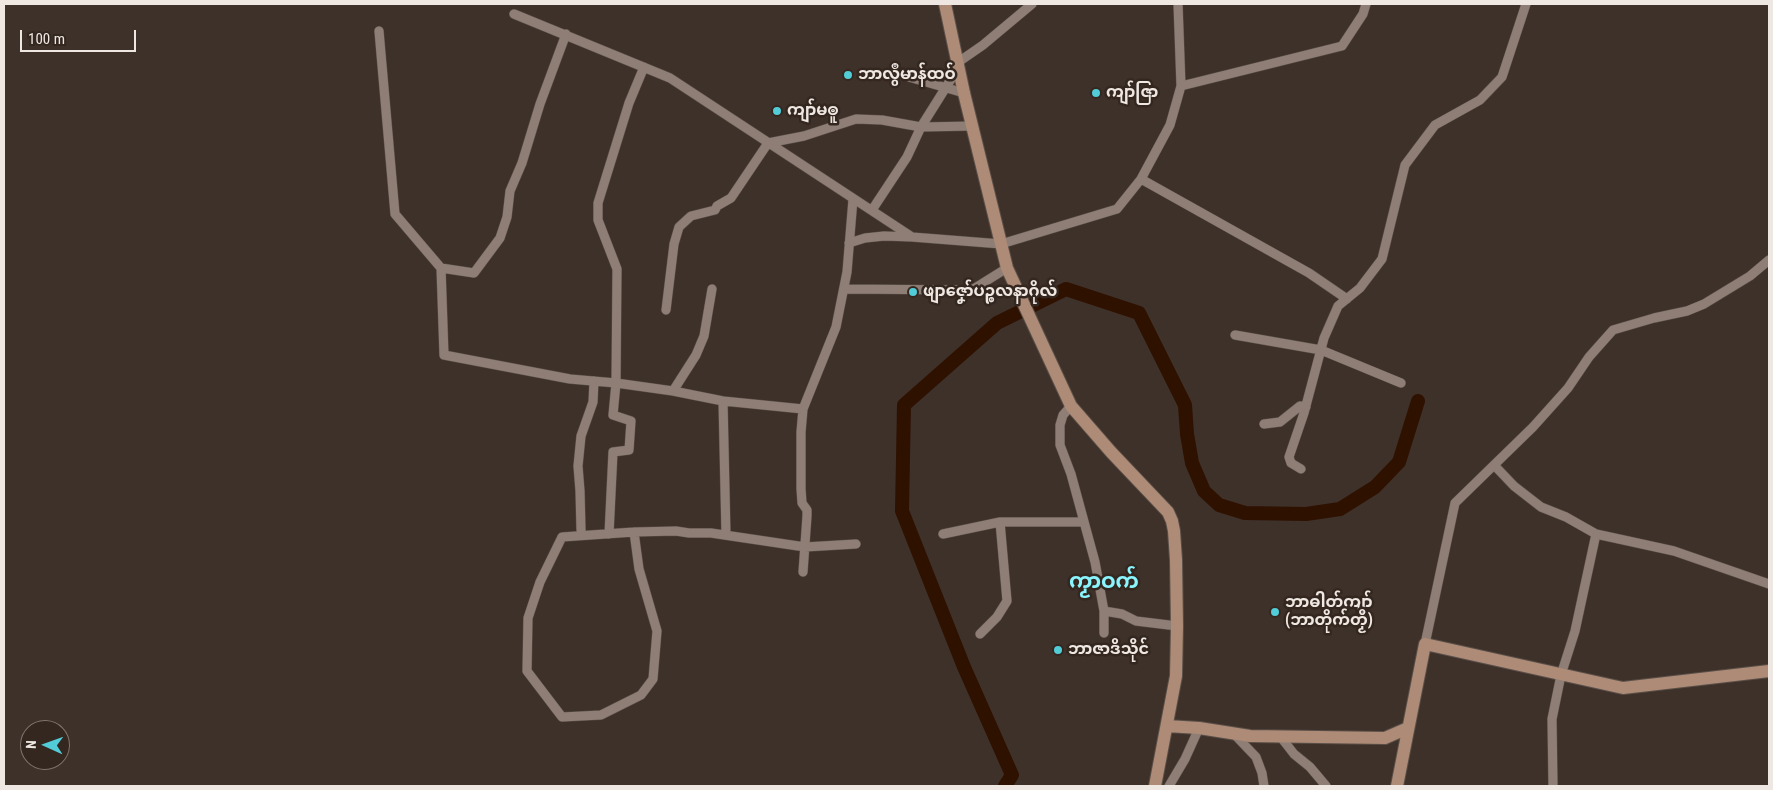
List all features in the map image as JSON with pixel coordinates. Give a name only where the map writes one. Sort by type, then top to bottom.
[{"type":"street","points":[[945,4],[964,94],[1006,268],[1016,285],[1071,406],[1111,452],[1168,512],[1174,531],[1177,626],[1176,676],[1155,786]]},
{"type":"street","points":[[872,210],[907,158],[921,127],[958,65],[1032,4]]},
{"type":"street","points":[[849,243],[864,238],[884,236],[1001,244],[1117,209],[1140,179],[1170,125],[1180,86],[1178,4]]},
{"type":"street","points":[[1180,86],[1342,46],[1363,14],[1366,4]]},
{"type":"street","points":[[1301,469],[1291,463],[1289,457],[1306,407],[1321,350],[1338,306],[1360,288],[1382,259],[1405,165],[1435,125],[1480,100],[1502,78],[1526,4]]},
{"type":"street","points":[[514,14],[670,78],[912,237]]},
{"type":"street","points":[[379,31],[395,214],[441,268],[444,355],[570,379],[673,391],[723,401],[803,409]]},
{"type":"street","points":[[441,268],[474,272],[500,238],[507,217],[510,190],[522,162],[540,104],[566,34]]},
{"type":"street","points":[[609,534],[613,452],[629,450],[631,421],[613,415],[616,383],[617,269],[598,220],[598,204],[629,103],[644,67]]},
{"type":"street","points":[[902,75],[964,94]]},
{"type":"street","points":[[666,310],[674,244],[679,227],[691,216],[715,210],[717,206],[731,198],[768,143],[804,136],[856,119],[882,120],[921,127],[973,126]]},
{"type":"street","points":[[1140,179],[1309,272],[1347,299]]},
{"type":"street","points":[[803,572],[807,510],[802,503],[800,457],[803,409],[836,328],[847,272],[853,199]]},
{"type":"street","points":[[1397,786],[1455,503],[1533,427],[1613,330],[1687,311],[1704,304],[1750,276],[1769,260]]},
{"type":"street","points":[[844,289],[968,290],[1006,268]]},
{"type":"street","points":[[673,391],[696,355],[704,336],[712,289]]},
{"type":"street","points":[[1235,335],[1321,350],[1401,383]]},
{"type":"street","points":[[581,530],[578,466],[581,436],[593,402],[594,381]]},
{"type":"street","points":[[723,401],[726,535]]},
{"type":"street","points":[[1071,406],[1063,415],[1060,425],[1060,444],[1071,474],[1095,562],[1104,611],[1104,633]]},
{"type":"street","points":[[1264,424],[1280,422],[1300,406],[1306,407]]},
{"type":"street","points":[[1494,465],[1514,486],[1541,507],[1566,517],[1596,534],[1674,551],[1769,584]]},
{"type":"street","points":[[944,534],[1000,522],[1084,522]]},
{"type":"street","points":[[980,634],[997,617],[1007,601],[1000,522]]},
{"type":"street","points":[[634,532],[638,569],[657,631],[653,679],[641,695],[601,715],[562,718],[527,671],[528,618],[540,582],[562,537],[634,532],[676,531],[710,533],[805,547],[856,544]]},
{"type":"street","points":[[1553,786],[1552,719],[1561,674],[1575,631],[1596,534]]},
{"type":"street","points":[[1104,611],[1115,612],[1136,621],[1177,626]]},
{"type":"street","points":[[1425,644],[1623,688],[1769,671]]},
{"type":"street","points":[[1167,726],[1200,728],[1250,736],[1385,738],[1408,728]]},
{"type":"street","points":[[1169,786],[1200,728]]},
{"type":"street","points":[[1232,732],[1256,757],[1262,772],[1264,786]]},
{"type":"street","points":[[1280,736],[1294,754],[1310,767],[1326,786]]},
{"type":"waterway","points":[[1005,786],[1012,775],[964,667],[902,511],[904,405],[997,323],[1066,289],[1139,313],[1185,405],[1192,463],[1204,491],[1219,505],[1245,513],[1306,514],[1340,509],[1375,487],[1399,462],[1418,401]]},
{"type":"place","name":"ဘာလွဳမာန်ထဝ်","points":[[848,75]]},
{"type":"place","name":"ကျာ်ဇြာ","points":[[1096,93]]},
{"type":"place","name":"ကျာ်မၜူ","points":[[777,111]]},
{"type":"place","name":"ဖျာဇၞော်ပဉ္စလနာဂိုလ်","points":[[913,292]]},
{"type":"place","name":"ဘာဓါတ်ကျာ် (ဘာတိုက်တၟိ)","points":[[1275,612]]},
{"type":"place","name":"ဘာဇာဒိသိုင်","points":[[1058,650]]},
{"type":"district","name":"ကၟာဝက်","points":[[1104,583]]}]
